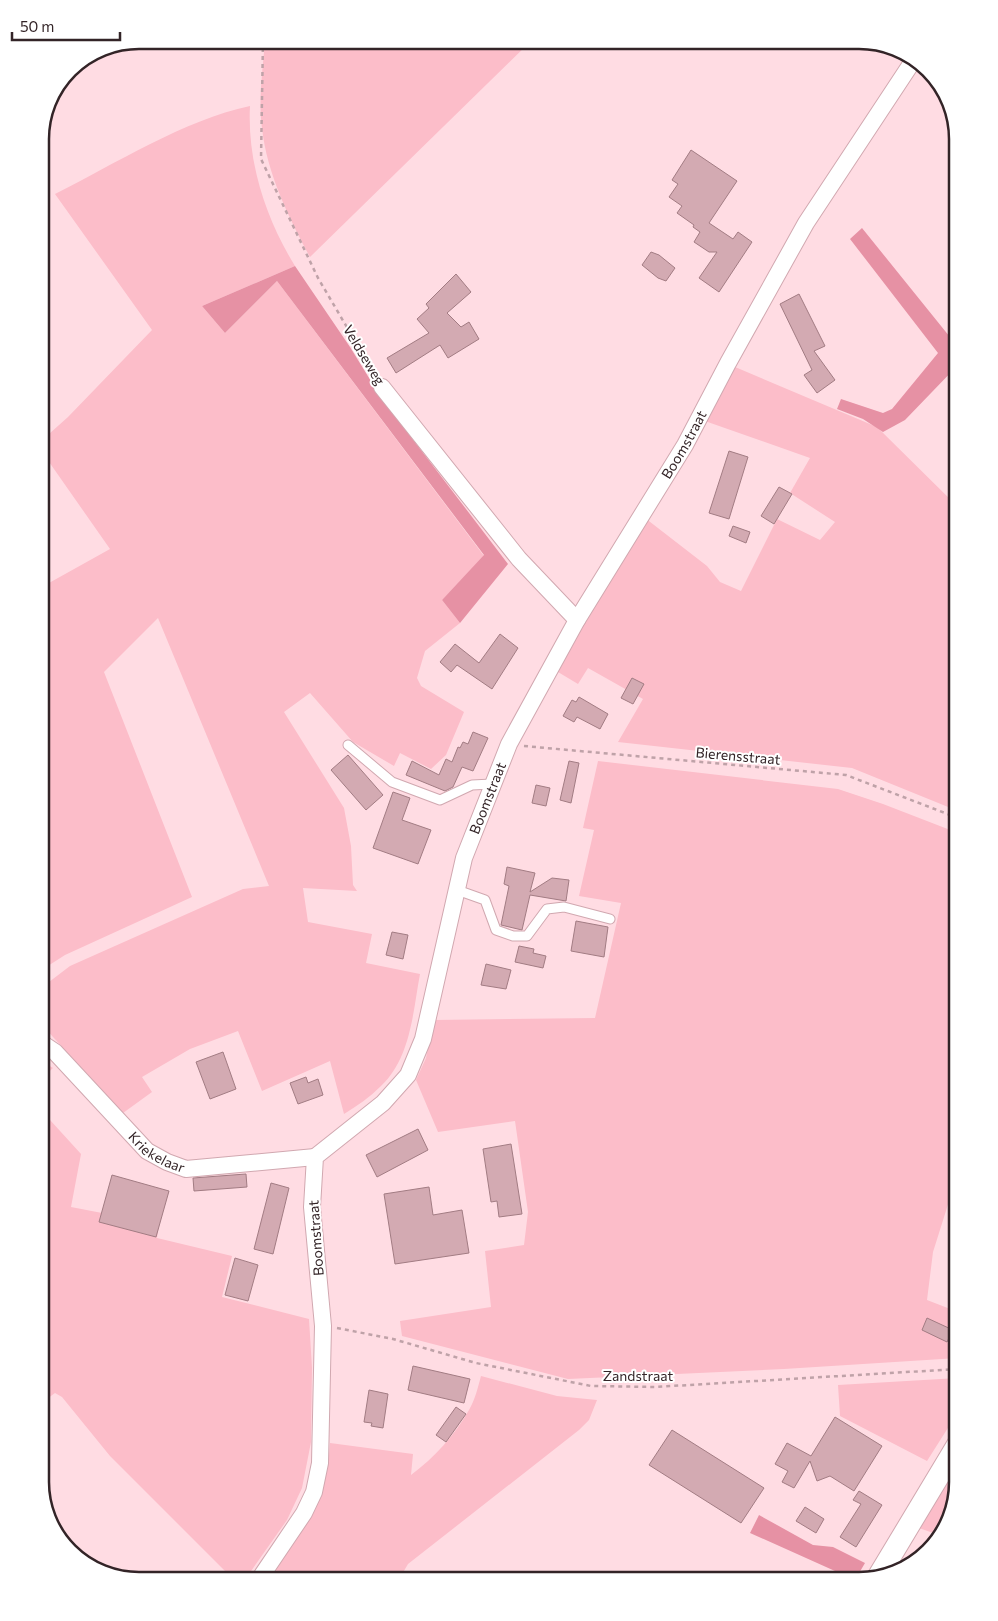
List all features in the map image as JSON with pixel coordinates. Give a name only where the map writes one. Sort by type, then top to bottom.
[{"type":"street","name":"Boomstraat","points":[[264,1572],[304,1513],[314,1492],[320,1463],[323,1326],[312,1207],[315,1157],[383,1103],[408,1074],[423,1039],[464,858],[509,744],[577,620],[685,446],[728,363],[806,223],[910,65]]},
{"type":"street","name":"Veldseweg","points":[[382,387],[520,559],[577,620]]},
{"type":"street","name":"Kriekelaar","points":[[49,1048],[55,1052],[147,1152],[167,1162],[186,1169],[315,1157]]},
{"type":"street","points":[[883,1569],[949,1459]]},
{"type":"lane","points":[[348,745],[392,782],[440,800],[472,785],[492,784]]},
{"type":"lane","points":[[457,890],[484,900],[496,930],[513,936],[527,936],[547,909],[564,907],[610,919]]},
{"type":"path","name":"Veldseweg","points":[[263,49],[261,159],[318,278],[382,387]]},
{"type":"path","name":"Bierensstraat","points":[[509,744],[846,775],[949,815]]},
{"type":"path","name":"Zandstraat","points":[[323,1326],[393,1339],[476,1363],[591,1386],[655,1387],[949,1370]]},
{"type":"shaded area","points":[[264,49],[523,49],[310,257],[280,195],[269,162],[262,128],[260,107]]},
{"type":"shaded area","points":[[250,106],[252,148],[260,189],[275,229],[295,266],[202,306],[225,333],[277,281],[484,556],[442,600],[460,623],[425,651],[417,678],[421,686],[464,712],[446,755],[431,769],[400,753],[394,766],[353,742],[310,693],[284,712],[344,808],[351,846],[353,885],[357,891],[303,888],[308,922],[372,934],[366,963],[420,974],[409,1033],[399,1062],[381,1086],[359,1105],[344,1114],[330,1061],[262,1091],[238,1031],[190,1049],[142,1077],[152,1092],[123,1113],[49,1033],[49,982],[70,966],[243,889],[269,886],[158,618],[104,672],[192,897],[65,955],[49,965],[49,583],[110,549],[49,462],[49,434],[68,417],[152,330],[55,194],[175,132],[225,113]]},
{"type":"shaded area","points":[[862,228],[949,336],[949,374],[905,420],[883,432],[863,419],[837,409],[841,399],[883,413],[892,409],[938,353],[850,239]]},
{"type":"shaded area","points":[[295,266],[350,347],[382,399],[508,564],[460,623],[442,600],[484,555],[277,281],[225,333],[202,306]]},
{"type":"shaded area","points":[[728,364],[877,427],[949,498],[949,807],[852,768],[618,742],[643,699],[588,668],[578,684],[553,669],[645,518],[707,566],[720,582],[741,591],[777,519],[820,540],[835,522],[790,493],[810,458],[702,420]]},
{"type":"shaded area","points":[[598,761],[838,789],[949,830],[949,1201],[933,1252],[927,1300],[949,1309],[949,1359],[784,1369],[568,1379],[402,1336],[400,1321],[491,1307],[485,1251],[524,1245],[528,1212],[515,1121],[438,1132],[416,1080],[426,1058],[434,1020],[595,1018],[621,903],[579,896],[594,830],[583,828]]},
{"type":"shaded area","points":[[49,1119],[81,1154],[71,1207],[159,1224],[157,1238],[232,1256],[222,1297],[309,1319],[312,1368],[311,1442],[302,1488],[287,1520],[250,1572],[226,1572],[110,1456],[62,1397],[55,1393],[49,1397]]},
{"type":"shaded area","points":[[481,1376],[557,1396],[597,1400],[589,1420],[579,1430],[408,1564],[403,1572],[272,1572],[300,1532],[317,1500],[328,1464],[330,1443],[413,1454],[411,1475],[436,1454],[451,1437],[469,1410]]},
{"type":"shaded area","points":[[949,1379],[949,1426],[927,1461],[840,1416],[838,1385]]},
{"type":"shaded area","points":[[949,1474],[948,1500],[934,1532],[916,1527]]},
{"type":"shaded area","points":[[759,1515],[813,1545],[833,1547],[865,1563],[860,1572],[837,1572],[750,1533]]},
{"type":"building","points":[[691,150],[737,181],[709,223],[733,239],[738,232],[752,242],[719,292],[699,278],[717,252],[709,252],[694,242],[700,232],[693,227],[694,225],[677,213],[682,206],[669,197],[678,184],[672,180]]},
{"type":"building","points":[[651,252],[659,255],[675,268],[666,281],[658,278],[642,265]]},
{"type":"building","points":[[456,274],[471,292],[447,313],[461,327],[469,322],[479,339],[448,358],[440,345],[396,373],[387,358],[429,333],[417,319],[429,308],[426,304]]},
{"type":"building","points":[[799,294],[825,346],[814,351],[835,380],[817,393],[804,375],[812,370],[780,304]]},
{"type":"building","points":[[729,451],[748,457],[729,519],[709,513]]},
{"type":"building","points":[[779,487],[792,494],[774,524],[761,516]]},
{"type":"building","points":[[733,526],[750,532],[746,543],[729,536]]},
{"type":"building","points":[[500,634],[518,648],[492,689],[457,665],[451,672],[440,662],[455,644],[479,663]]},
{"type":"building","points":[[632,678],[644,684],[633,704],[621,698]]},
{"type":"building","points":[[579,697],[608,714],[600,729],[577,717],[574,722],[563,716],[572,700],[576,702]]},
{"type":"building","points":[[473,732],[488,738],[473,771],[462,767],[453,787],[445,791],[406,775],[412,761],[439,775],[446,759],[452,762],[458,747],[460,748],[463,742],[468,744]]},
{"type":"building","points":[[348,755],[383,795],[366,810],[331,770]]},
{"type":"building","points":[[569,761],[579,763],[571,803],[560,800]]},
{"type":"building","points":[[536,785],[550,788],[546,806],[532,803]]},
{"type":"building","points":[[393,792],[410,798],[402,820],[431,830],[418,864],[373,848]]},
{"type":"building","points":[[507,867],[535,873],[530,892],[552,878],[569,880],[566,901],[530,895],[522,930],[501,925],[509,886],[504,884]]},
{"type":"building","points":[[576,921],[608,927],[604,957],[571,951]]},
{"type":"building","points":[[392,932],[408,935],[403,959],[386,955]]},
{"type":"building","points":[[519,946],[534,949],[533,953],[546,956],[543,968],[515,962]]},
{"type":"building","points":[[486,964],[511,970],[506,989],[481,985]]},
{"type":"building","points":[[223,1052],[236,1089],[210,1099],[196,1062]]},
{"type":"building","points":[[306,1077],[308,1083],[318,1079],[323,1095],[298,1104],[290,1083]]},
{"type":"building","points":[[418,1129],[428,1150],[377,1177],[366,1155]]},
{"type":"building","points":[[511,1144],[522,1214],[499,1217],[497,1201],[491,1202],[483,1149]]},
{"type":"building","points":[[246,1174],[247,1187],[194,1191],[193,1178]]},
{"type":"building","points":[[112,1175],[169,1191],[156,1237],[99,1222]]},
{"type":"building","points":[[271,1183],[289,1188],[273,1254],[254,1249]]},
{"type":"building","points":[[429,1187],[433,1215],[462,1210],[469,1253],[395,1264],[384,1194]]},
{"type":"building","points":[[235,1258],[258,1265],[248,1301],[225,1295]]},
{"type":"building","points":[[927,1318],[949,1328],[949,1338],[947,1342],[922,1330]]},
{"type":"building","points":[[413,1366],[470,1379],[464,1403],[408,1390]]},
{"type":"building","points":[[369,1390],[388,1394],[383,1428],[371,1426],[372,1423],[364,1422]]},
{"type":"building","points":[[456,1407],[466,1414],[446,1442],[436,1435]]},
{"type":"building","points":[[835,1417],[882,1446],[854,1491],[830,1476],[817,1481],[810,1461],[794,1488],[782,1482],[788,1471],[775,1464],[787,1443],[811,1456]]},
{"type":"building","points":[[672,1430],[764,1488],[741,1523],[649,1465]]},
{"type":"building","points":[[859,1491],[882,1505],[856,1547],[840,1537],[861,1504],[853,1500]]},
{"type":"building","points":[[805,1507],[824,1519],[816,1533],[796,1521]]}]
